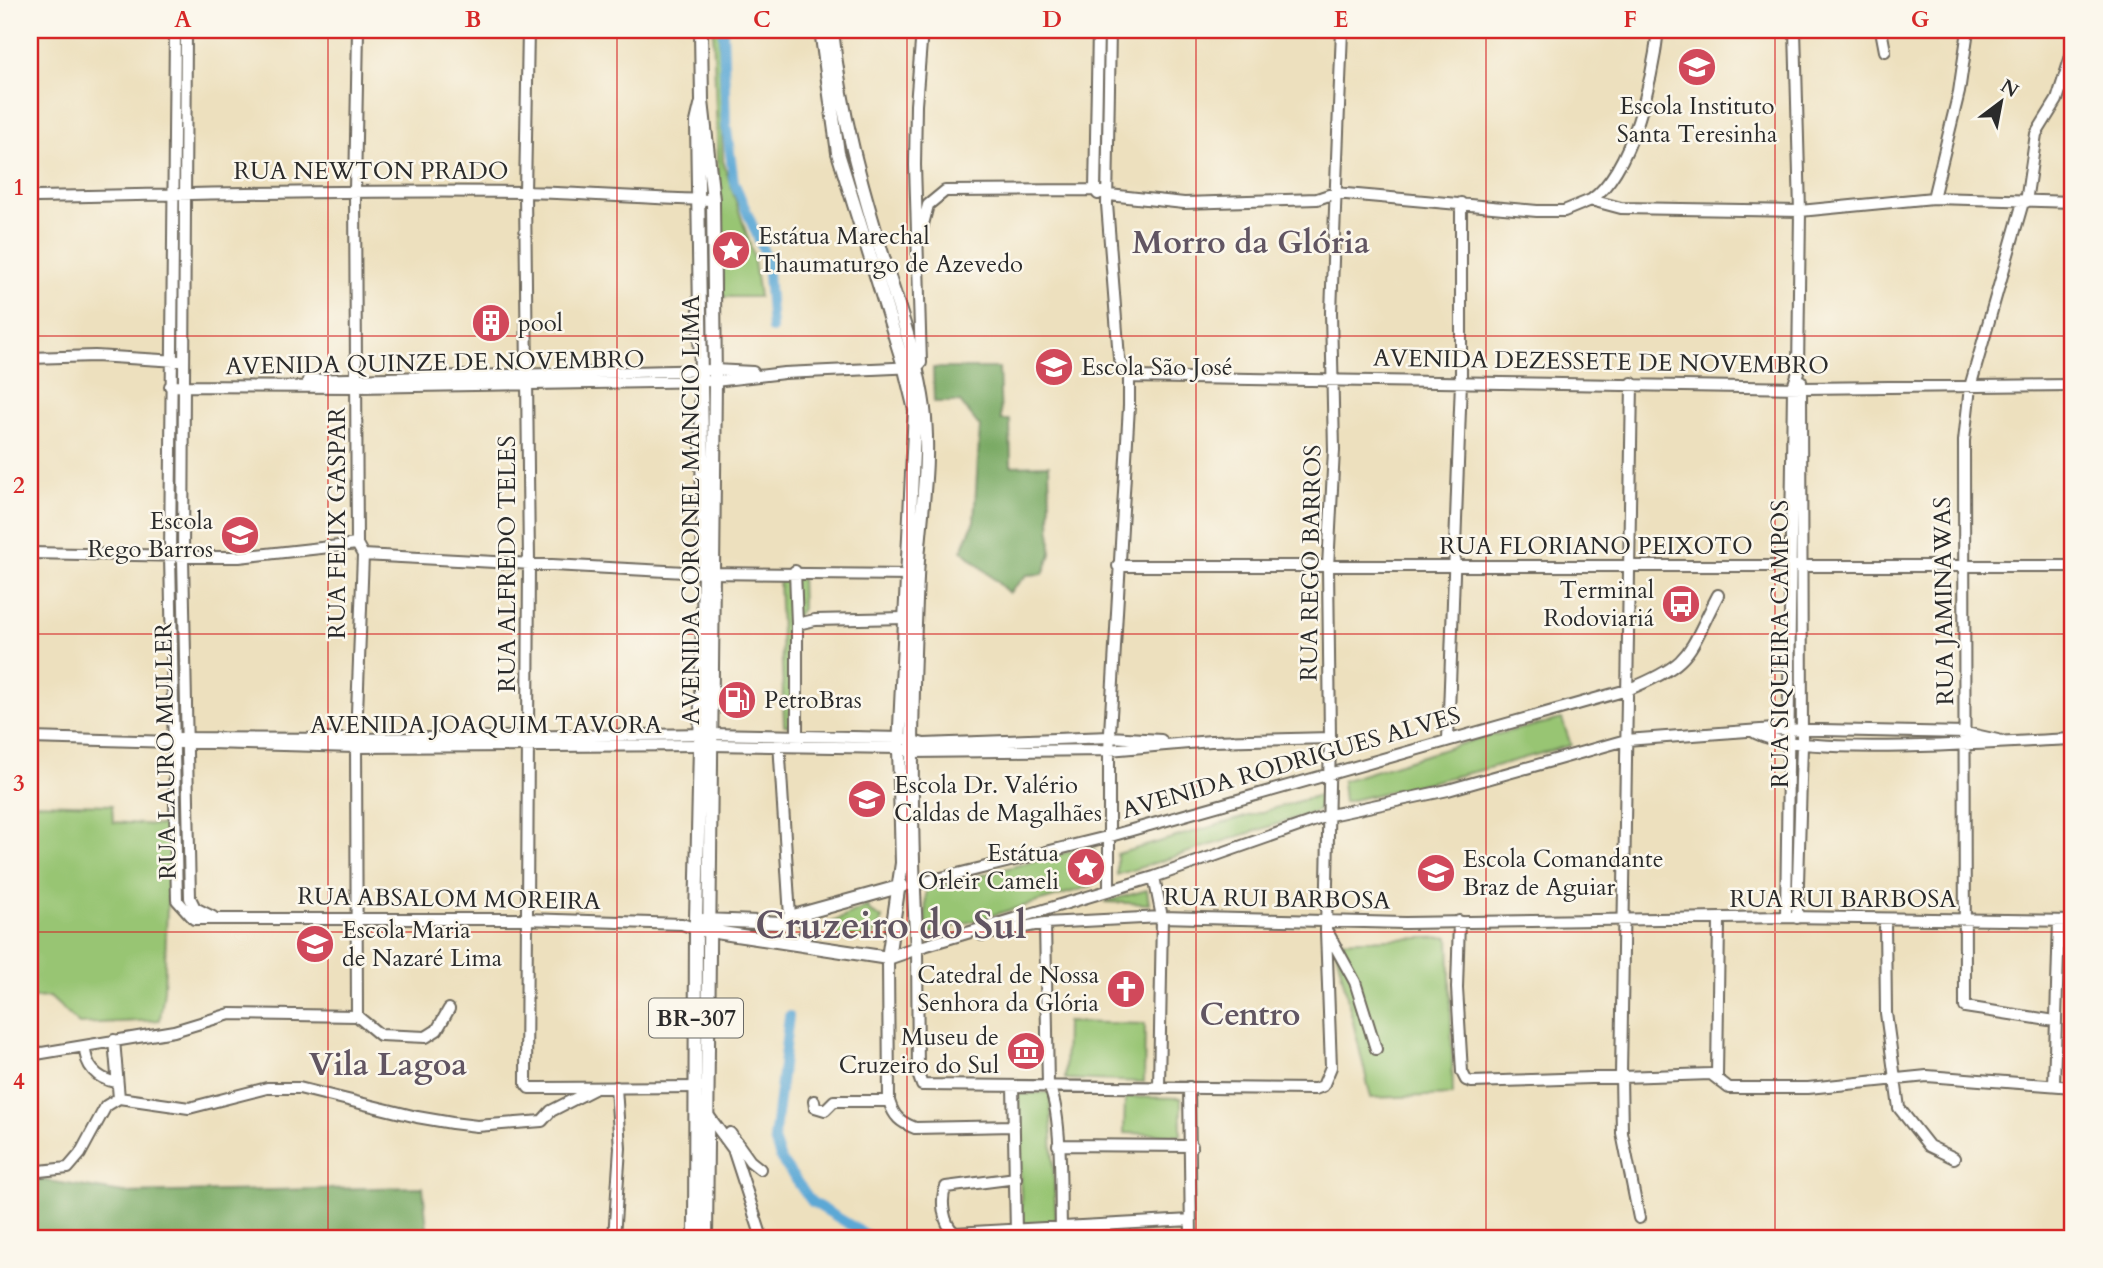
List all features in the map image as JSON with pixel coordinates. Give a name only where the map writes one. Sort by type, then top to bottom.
[{"type":"main road","name":"AVENIDA CORONEL MANCIO LIMA","points":[[696,924],[706,740],[708,375],[713,200],[702,101],[701,30]]},
{"type":"main road","points":[[821,30],[838,153],[867,225],[914,366],[912,575],[902,863],[888,958]]},
{"type":"main road","points":[[832,30],[867,225]]},
{"type":"main road","name":"AVENIDA CORONEL MANCIO LIMA","points":[[702,101],[697,122],[698,200],[708,375]]},
{"type":"main road","points":[[912,575],[905,618],[906,744],[917,948]]},
{"type":"main road","name":"AVENIDA CORONEL MANCIO LIMA","points":[[706,740],[710,926]]},
{"type":"main road","name":"AVENIDA RODRIGUES ALVES","points":[[710,926],[792,919],[898,887],[913,885]]},
{"type":"main road","points":[[792,919],[809,930],[795,943],[784,938],[792,919]]},
{"type":"main road","name":"AVENIDA RODRIGUES ALVES","points":[[696,924],[888,958],[917,948]]},
{"type":"main road","name":"BR-307","points":[[696,924],[705,1124],[706,1238]]},
{"type":"main road","name":"BR-307","points":[[702,1087],[710,926]]},
{"type":"main road","name":"BR-307","points":[[695,1238],[705,1124]]},
{"type":"street","name":"RUA LAURO MULLER","points":[[175,30],[186,191],[183,558],[190,898],[195,908],[215,918]]},
{"type":"street","name":"RUA LAURO MULLER","points":[[186,30],[173,194],[171,361],[170,556],[177,900],[194,919],[215,918]]},
{"type":"street","name":"RUA FELIX GASPAR","points":[[357,1016],[356,743],[363,555],[357,544],[355,191],[358,30]]},
{"type":"street","name":"RUA ALFREDO TELES","points":[[528,30],[525,192],[529,562],[526,1078],[529,1088],[596,1088]]},
{"type":"street","points":[[914,366],[919,240],[916,105],[922,30]]},
{"type":"street","points":[[1095,190],[1098,30]]},
{"type":"street","points":[[1109,889],[1109,750],[1129,377],[1119,358],[1108,200],[1110,30]]},
{"type":"street","name":"RUA REGO BARROS","points":[[1189,1087],[1315,1089],[1323,1086],[1331,1067],[1327,926],[1330,815],[1328,567],[1334,450],[1332,380],[1335,193],[1342,30]]},
{"type":"street","points":[[919,240],[928,205],[945,191],[1095,190],[1108,200],[1184,203],[1317,199],[1335,193],[1537,211],[1564,211],[1591,200],[1612,179],[1623,159],[1655,63],[1658,30]]},
{"type":"street","name":"RUA SIQUEIRA CAMPOS","points":[[1792,918],[1800,211],[1795,30]]},
{"type":"street","points":[[1881,30],[1885,51]]},
{"type":"street","points":[[1933,198],[1959,92],[1968,30]]},
{"type":"street","name":"RUA JAMINAWAS","points":[[2055,1021],[1965,1007],[1964,441],[1970,387],[2025,202],[2036,134],[2057,100],[2073,50]]},
{"type":"street","name":"RUA NEWTON PRADO","points":[[30,197],[173,194],[186,191],[355,191],[525,192],[713,200]]},
{"type":"street","points":[[1591,200],[1621,208],[1800,211],[1933,198],[2073,202]]},
{"type":"street","points":[[1448,740],[1461,381],[1461,203]]},
{"type":"street","points":[[30,358],[95,356],[184,362]]},
{"type":"street","name":"AVENIDA QUINZE DE NOVEMBRO","points":[[171,383],[357,384],[784,373],[914,366]]},
{"type":"street","name":"AVENIDA DEZESSETE DE NOVEMBRO","points":[[1129,377],[1798,387],[2073,386]]},
{"type":"street","points":[[1632,383],[1621,1075],[1622,1133],[1639,1218]]},
{"type":"street","points":[[30,553],[239,557],[357,544]]},
{"type":"street","points":[[363,555],[709,573],[912,575]]},
{"type":"street","name":"RUA FLORIANO PEIXOTO","points":[[1118,566],[2073,566]]},
{"type":"street","points":[[795,572],[797,742]]},
{"type":"street","name":"AVENIDA RODRIGUES ALVES","points":[[913,885],[1107,837],[1627,690],[1667,672],[1686,658],[1699,639],[1718,595]]},
{"type":"street","points":[[797,624],[815,620],[905,618]]},
{"type":"street","name":"AVENIDA RODRIGUES ALVES","points":[[917,948],[1154,877],[1330,815],[1448,790],[1626,740],[1717,732],[1754,732]]},
{"type":"street","points":[[1754,732],[1796,745],[1883,744],[1966,738]]},
{"type":"street","points":[[1754,732],[1883,732],[2002,741],[2073,739]]},
{"type":"street","points":[[1883,732],[1883,744]]},
{"type":"street","points":[[906,744],[1110,737],[1210,741]]},
{"type":"street","name":"AVENIDA JOAQUIM TAVORA","points":[[30,738],[356,743],[706,740],[906,744]]},
{"type":"street","points":[[906,744],[1109,750],[1210,741],[1330,738]]},
{"type":"street","points":[[779,742],[792,919]]},
{"type":"street","points":[[1154,877],[1162,918],[1159,1087]]},
{"type":"street","name":"RUA ABSALOM MOREIRA","points":[[215,918],[526,919],[696,924]]},
{"type":"street","name":"RUA RUI BARBOSA","points":[[943,942],[1045,923],[1162,918],[1327,926],[1625,919],[2073,921]]},
{"type":"street","points":[[1717,1077],[1719,920]]},
{"type":"street","points":[[1885,920],[1886,1013],[1899,1108],[1929,1146],[1954,1158]]},
{"type":"street","points":[[1459,921],[1457,996],[1462,1072],[1466,1080],[1711,1074],[1728,1088],[1808,1088],[1927,1076],[2073,1087]]},
{"type":"street","points":[[2054,1085],[2059,921]]},
{"type":"street","points":[[1045,923],[1048,1085],[1053,1095],[1058,1145],[1061,1228]]},
{"type":"street","points":[[1327,926],[1355,982],[1376,1049]]},
{"type":"street","points":[[917,948],[918,1074],[919,1081],[928,1087],[1189,1087],[1192,1146],[1191,1238]]},
{"type":"street","points":[[888,958],[889,1101],[893,1115],[901,1123],[915,1128],[1014,1126]]},
{"type":"street","points":[[30,1055],[174,1031],[230,1014],[357,1016],[380,1035],[426,1037],[437,1030],[449,1009]]},
{"type":"street","points":[[114,1040],[115,1082],[123,1098]]},
{"type":"street","points":[[85,1047],[85,1056],[95,1074],[103,1080],[115,1082]]},
{"type":"street","points":[[1013,1086],[1016,1232]]},
{"type":"street","points":[[614,1238],[620,1148],[616,1087]]},
{"type":"street","points":[[30,1172],[68,1168],[80,1154],[106,1106],[123,1098],[195,1108],[267,1088],[299,1088],[417,1118],[477,1126],[542,1121],[551,1111],[596,1088],[702,1087]]},
{"type":"street","points":[[814,1101],[815,1107],[823,1110],[834,1101],[889,1101]]},
{"type":"street","points":[[705,1124],[727,1129],[750,1161],[760,1169]]},
{"type":"street","points":[[705,1124],[739,1163],[762,1238]]},
{"type":"street","points":[[1058,1145],[1192,1146]]},
{"type":"street","points":[[1016,1178],[946,1187],[943,1192],[947,1225],[955,1233],[1016,1232],[1191,1220]]},
{"type":"green space","points":[[713,30],[719,30],[723,161],[753,254],[759,297],[723,297]]},
{"type":"green space","points":[[933,368],[999,368],[1001,420],[1010,420],[1011,466],[1049,465],[1051,554],[1043,574],[1027,575],[1009,593],[962,550],[974,521],[980,427],[960,402],[934,402]]},
{"type":"green space","points":[[801,575],[802,609],[792,622],[790,726],[784,725],[779,576]]},
{"type":"green space","points":[[1562,719],[1571,745],[1481,770],[1344,802],[1342,781],[1477,739]]},
{"type":"green space","points":[[1320,795],[1318,811],[1117,875],[1117,854]]},
{"type":"green space","points":[[30,803],[112,805],[113,822],[170,826],[164,990],[160,1020],[79,1024],[50,997],[30,998]]},
{"type":"green space","points":[[1090,846],[1095,849],[1095,881],[1092,886],[925,935],[926,890]]},
{"type":"green space","points":[[1147,890],[1149,904],[1104,902]]},
{"type":"green space","points":[[868,906],[869,911],[882,918],[879,930],[873,933],[874,939],[831,937],[828,924]]},
{"type":"green space","points":[[1449,937],[1453,1095],[1371,1098],[1334,941]]},
{"type":"green space","points":[[1066,1022],[1145,1024],[1144,1082],[1065,1079]]},
{"type":"green space","points":[[1050,1092],[1056,1223],[1022,1224],[1017,1094]]},
{"type":"green space","points":[[1125,1097],[1181,1098],[1181,1135],[1124,1133]]},
{"type":"green space","points":[[30,1178],[123,1193],[423,1187],[428,1238],[30,1238]]},
{"type":"waterway","points":[[723,30],[726,123],[734,182],[767,259],[772,329]]},
{"type":"waterway","points":[[789,1016],[774,1140],[781,1160],[812,1202],[872,1238]]},
{"type":"place","name":"Escola Instituto Santa Teresinha","points":[[1697,67]]},
{"type":"place","name":"Estátua Marechal Thaumaturgo de Azevedo","points":[[731,250]]},
{"type":"place","name":"pool","points":[[491,323]]},
{"type":"place","name":"Escola São José","points":[[1054,367]]},
{"type":"place","name":"Escola Rego Barros","points":[[240,535]]},
{"type":"place","name":"Terminal Rodoviariá","points":[[1681,604]]},
{"type":"place","name":"PetroBras","points":[[737,700]]},
{"type":"place","name":"Escola Dr. Valério Caldas de Magalhães","points":[[867,799]]},
{"type":"place","name":"Estátua Orleir Cameli","points":[[1086,867]]},
{"type":"place","name":"Escola Comandante Braz de Aguiar","points":[[1436,873]]},
{"type":"place","name":"Escola Maria de Nazaré Lima","points":[[315,944]]},
{"type":"place","name":"Catedral de Nossa Senhora da Glória","points":[[1126,989]]},
{"type":"place","name":"Museu de Cruzeiro do Sul","points":[[1026,1051]]},
{"type":"district","name":"Morro da Glória","points":[[1251,243]]},
{"type":"district","name":"Cruzeiro do Sul","points":[[891,926]]},
{"type":"district","name":"Centro","points":[[1250,1015]]},
{"type":"district","name":"Vila Lagoa","points":[[388,1065]]}]
